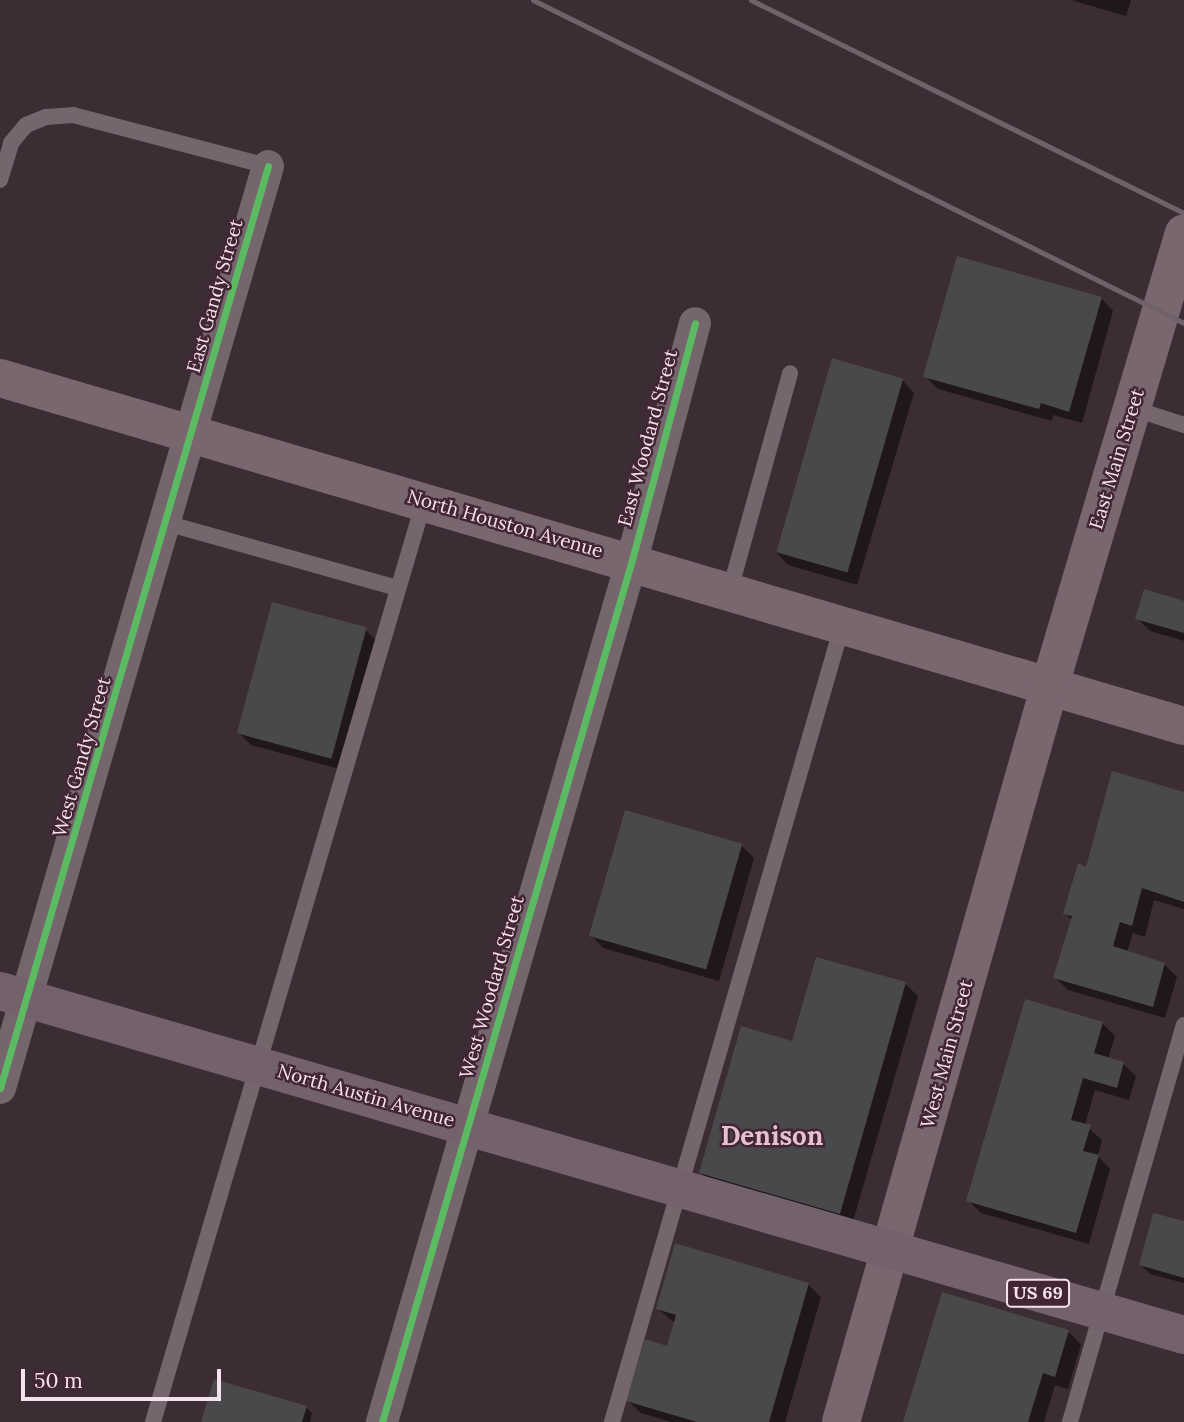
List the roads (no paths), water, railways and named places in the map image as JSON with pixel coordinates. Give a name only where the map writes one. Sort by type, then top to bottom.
[{"type":"highway","name":"North Austin Avenue","points":[[14,995],[893,1250]]},
{"type":"highway","name":"US 69","points":[[893,1250],[1184,1335]]},
{"type":"main road","name":"East Main Street","points":[[1049,685],[1184,233]]},
{"type":"main road","name":"North Houston Avenue","points":[[0,378],[632,561],[1184,726]]},
{"type":"main road","name":"West Main Street","points":[[841,1422],[893,1250],[1049,685]]},
{"type":"street","name":"East Gandy Street","points":[[192,435],[268,166]]},
{"type":"street","name":"East Woodard Street","points":[[632,561],[695,323]]},
{"type":"street","name":"West Gandy Street","points":[[1,1079],[14,995],[192,435]]},
{"type":"street","name":"West Woodard Street","points":[[382,1422],[632,561]]},
{"type":"lane","points":[[0,180],[11,143],[26,125],[46,117],[74,114],[268,166]]},
{"type":"lane","points":[[730,590],[790,373]]},
{"type":"lane","points":[[1132,408],[1184,425]]},
{"type":"lane","points":[[153,1422],[424,501]]},
{"type":"lane","points":[[166,523],[398,588]]},
{"type":"lane","points":[[612,1422],[842,623]]},
{"type":"lane","points":[[1070,1422],[1184,1025]]},
{"type":"railway","points":[[533,0],[1184,323]]},
{"type":"railway","points":[[751,0],[1184,213]]},
{"type":"district","name":"Denison","points":[[772,1136]]}]
